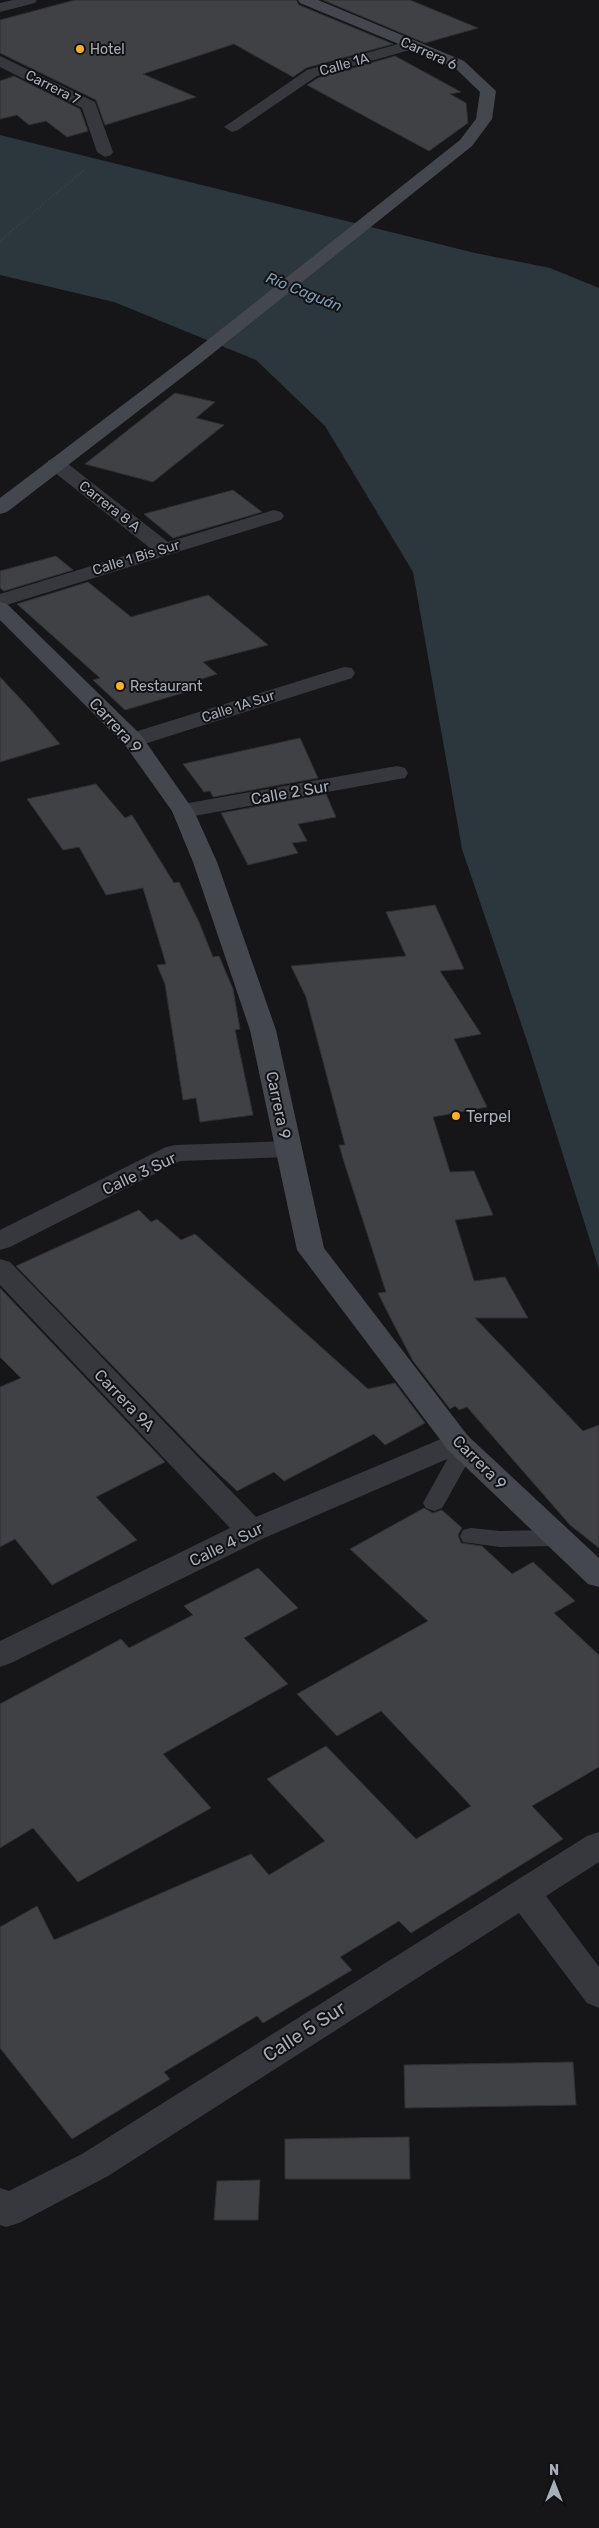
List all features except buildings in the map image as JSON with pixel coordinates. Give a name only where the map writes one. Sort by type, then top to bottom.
[{"type":"main road","name":"Carrera 6","points":[[56,464],[196,358],[466,143],[484,119],[488,91],[458,64],[305,0]]},
{"type":"main road","points":[[0,508],[56,464]]},
{"type":"main road","name":"Carrera 9","points":[[0,608],[133,740],[184,811],[205,862],[263,1030],[311,1250],[461,1446],[599,1576]]},
{"type":"street","points":[[0,8],[30,0]]},
{"type":"street","name":"Calle 1A","points":[[232,127],[312,73],[412,45]]},
{"type":"street","name":"Carrera 7","points":[[0,61],[89,105],[105,152]]},
{"type":"street","name":"Carrera 8 A","points":[[56,464],[164,548]]},
{"type":"street","name":"Calle 1 Bis Sur","points":[[0,601],[164,548],[274,516]]},
{"type":"street","name":"Calle 1A Sur","points":[[133,740],[344,674]]},
{"type":"street","name":"Calle 2 Sur","points":[[184,811],[397,773]]},
{"type":"street","name":"Calle 3 Sur","points":[[0,1241],[175,1153],[288,1149]]},
{"type":"street","name":"Carrera 9A","points":[[0,1268],[251,1531]]},
{"type":"street","name":"Calle 4 Sur","points":[[1,1653],[251,1531],[461,1446]]},
{"type":"street","name":"Calle 5 Sur","points":[[3,2207],[95,2165],[599,1845]]},
{"type":"street","points":[[523,1892],[599,1993]]},
{"type":"lane","points":[[434,1503],[461,1446]]},
{"type":"lane","points":[[471,1536],[500,1539],[558,1538]]},
{"type":"path","points":[[0,241],[105,152]]},
{"type":"water","name":"Río Caguán","points":[[0,135],[475,253],[550,268],[599,288],[599,1269],[527,1041],[462,849],[413,572],[325,426],[256,360],[114,302],[0,275]]},
{"type":"place","name":"Hotel","points":[[80,49]]},
{"type":"place","name":"Restaurant","points":[[120,686]]},
{"type":"place","name":"Terpel","points":[[456,1116]]}]
